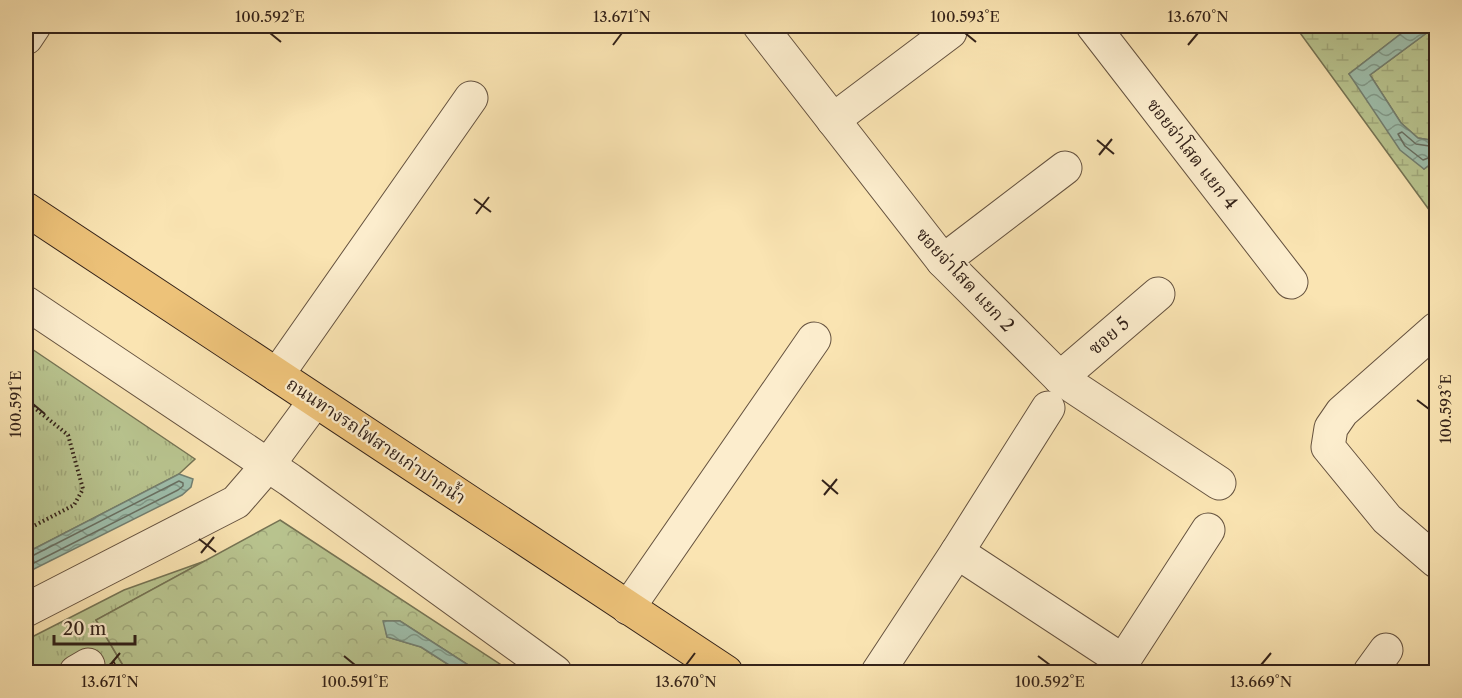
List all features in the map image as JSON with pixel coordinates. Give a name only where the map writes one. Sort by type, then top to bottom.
[{"type":"main road","name":"ถนนทางรถไฟสายเก่าปากน้ำ","points":[[26,209],[726,672]]},
{"type":"street","name":"ซอยจ่าโสด แยก 2","points":[[759,26],[943,261],[1054,393],[1219,483]]},
{"type":"street","name":"ซอยจ่าโสด แยก 4","points":[[1093,26],[1291,282]]},
{"type":"street","points":[[833,120],[950,32]]},
{"type":"street","points":[[277,375],[471,98]]},
{"type":"street","points":[[943,261],[1065,168]]},
{"type":"street","name":"ซอย 5","points":[[878,672],[957,552],[1054,393],[1158,294]]},
{"type":"street","points":[[26,303],[268,465],[555,672]]},
{"type":"street","points":[[1437,329],[1341,412],[1330,428],[1328,447],[1387,519],[1437,561]]},
{"type":"street","points":[[628,608],[814,339]]},
{"type":"street","points":[[26,610],[236,502],[268,465],[315,401]]},
{"type":"street","points":[[957,552],[1119,667],[1208,530]]},
{"type":"path","points":[[26,401],[68,435],[83,489],[74,505],[26,530]]},
{"type":"green space","points":[[1295,26],[1411,26],[1349,74],[1424,169],[1436,160],[1436,205],[1430,211]]},
{"type":"green space","points":[[1436,26],[1436,141],[1418,138],[1401,123],[1370,75]]},
{"type":"green space","points":[[26,345],[195,459],[179,474],[26,553]]},
{"type":"green space","points":[[280,520],[512,672],[479,672],[400,621],[384,621],[387,637],[421,647],[460,672],[127,672],[96,620]]},
{"type":"green space","points":[[205,561],[96,620],[127,672],[26,672],[26,640],[124,590]]},
{"type":"water","points":[[1411,26],[1436,26],[1370,75],[1401,123],[1418,138],[1436,141],[1436,160],[1424,169],[1400,150],[1349,74]]},
{"type":"water","points":[[179,474],[193,479],[191,487],[182,495],[26,573],[26,553]]},
{"type":"water","points":[[383,621],[400,621],[479,672],[460,672],[421,647],[387,637]]},
{"type":"building","points":[[114,662],[119,672],[96,672]]}]
